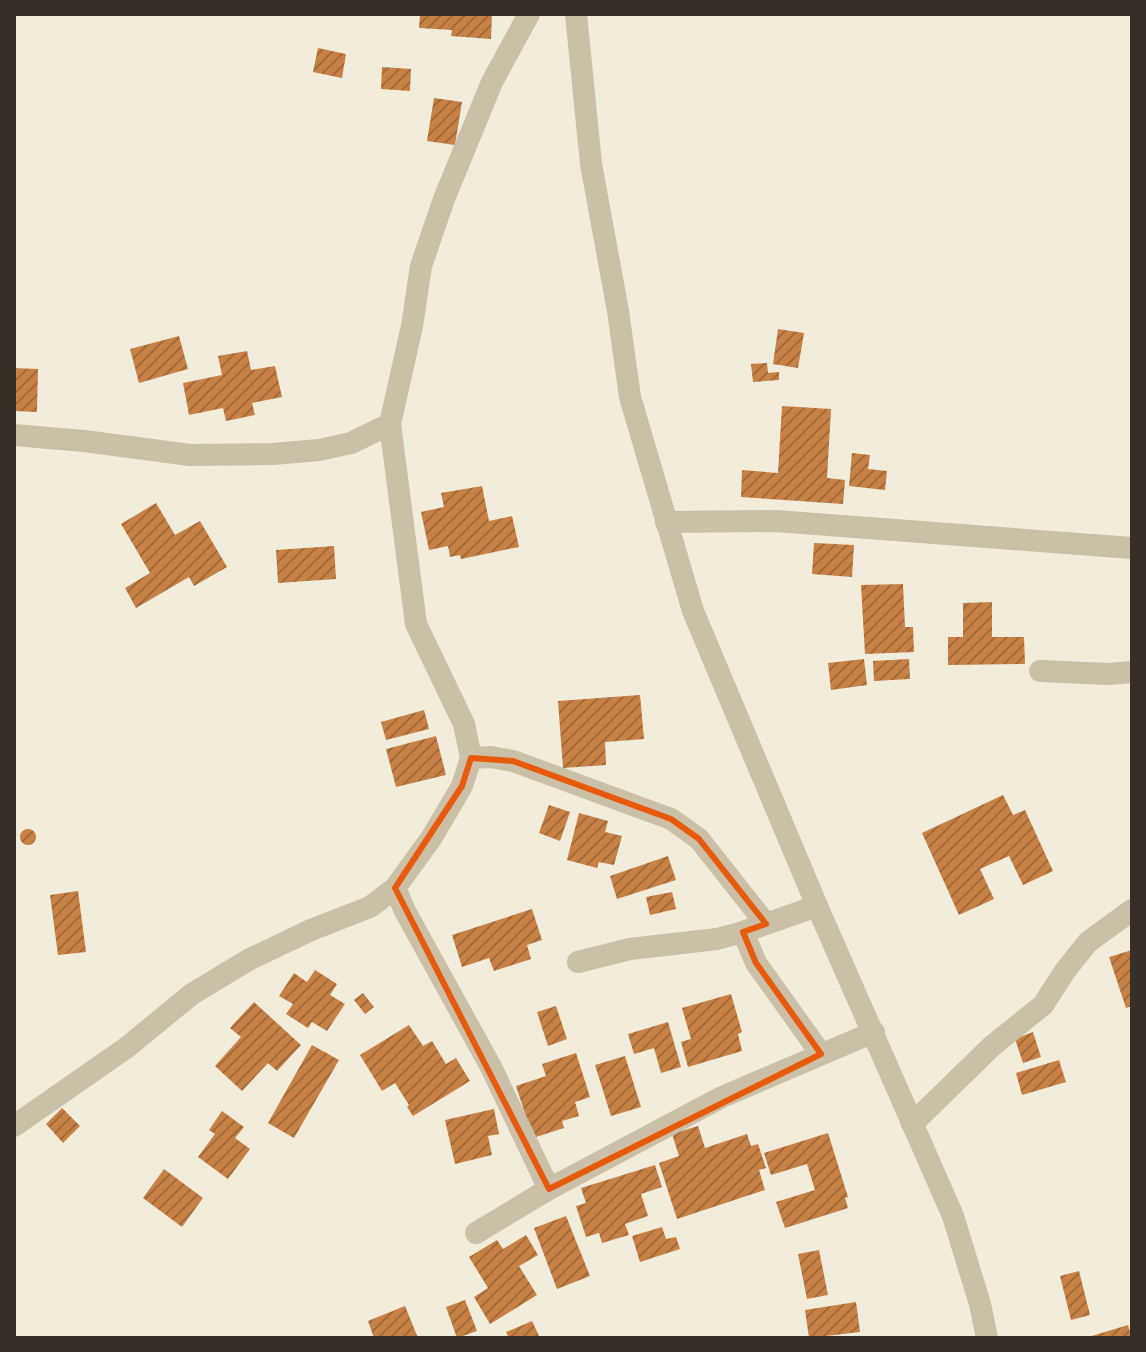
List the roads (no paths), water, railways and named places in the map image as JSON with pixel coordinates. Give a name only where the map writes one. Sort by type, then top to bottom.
[{"type":"street","points":[[14,1126],[126,1048],[192,994],[250,959],[370,907],[395,888],[432,837],[462,786],[471,758],[464,724],[416,624],[390,424],[412,326],[421,266],[444,199],[492,82],[529,14]]},
{"type":"street","points":[[576,14],[591,164],[630,397],[693,611],[817,906],[953,1216],[987,1338]]},
{"type":"street","points":[[14,435],[190,455],[273,454],[319,450],[351,443],[390,424]]},
{"type":"street","points":[[666,522],[776,521],[1132,548]]},
{"type":"street","points":[[1040,671],[1132,672]]},
{"type":"street","points":[[471,758],[491,757],[513,761],[671,819],[699,839],[766,924]]},
{"type":"street","points":[[395,888],[491,1067],[549,1189]]},
{"type":"street","points":[[578,962],[630,949],[717,939],[817,906]]},
{"type":"street","points":[[912,1124],[992,1046],[1043,1005],[1088,942],[1132,910]]},
{"type":"street","points":[[743,932],[756,963],[821,1054]]},
{"type":"street","points":[[476,1233],[549,1189],[722,1097],[874,1032]]}]
